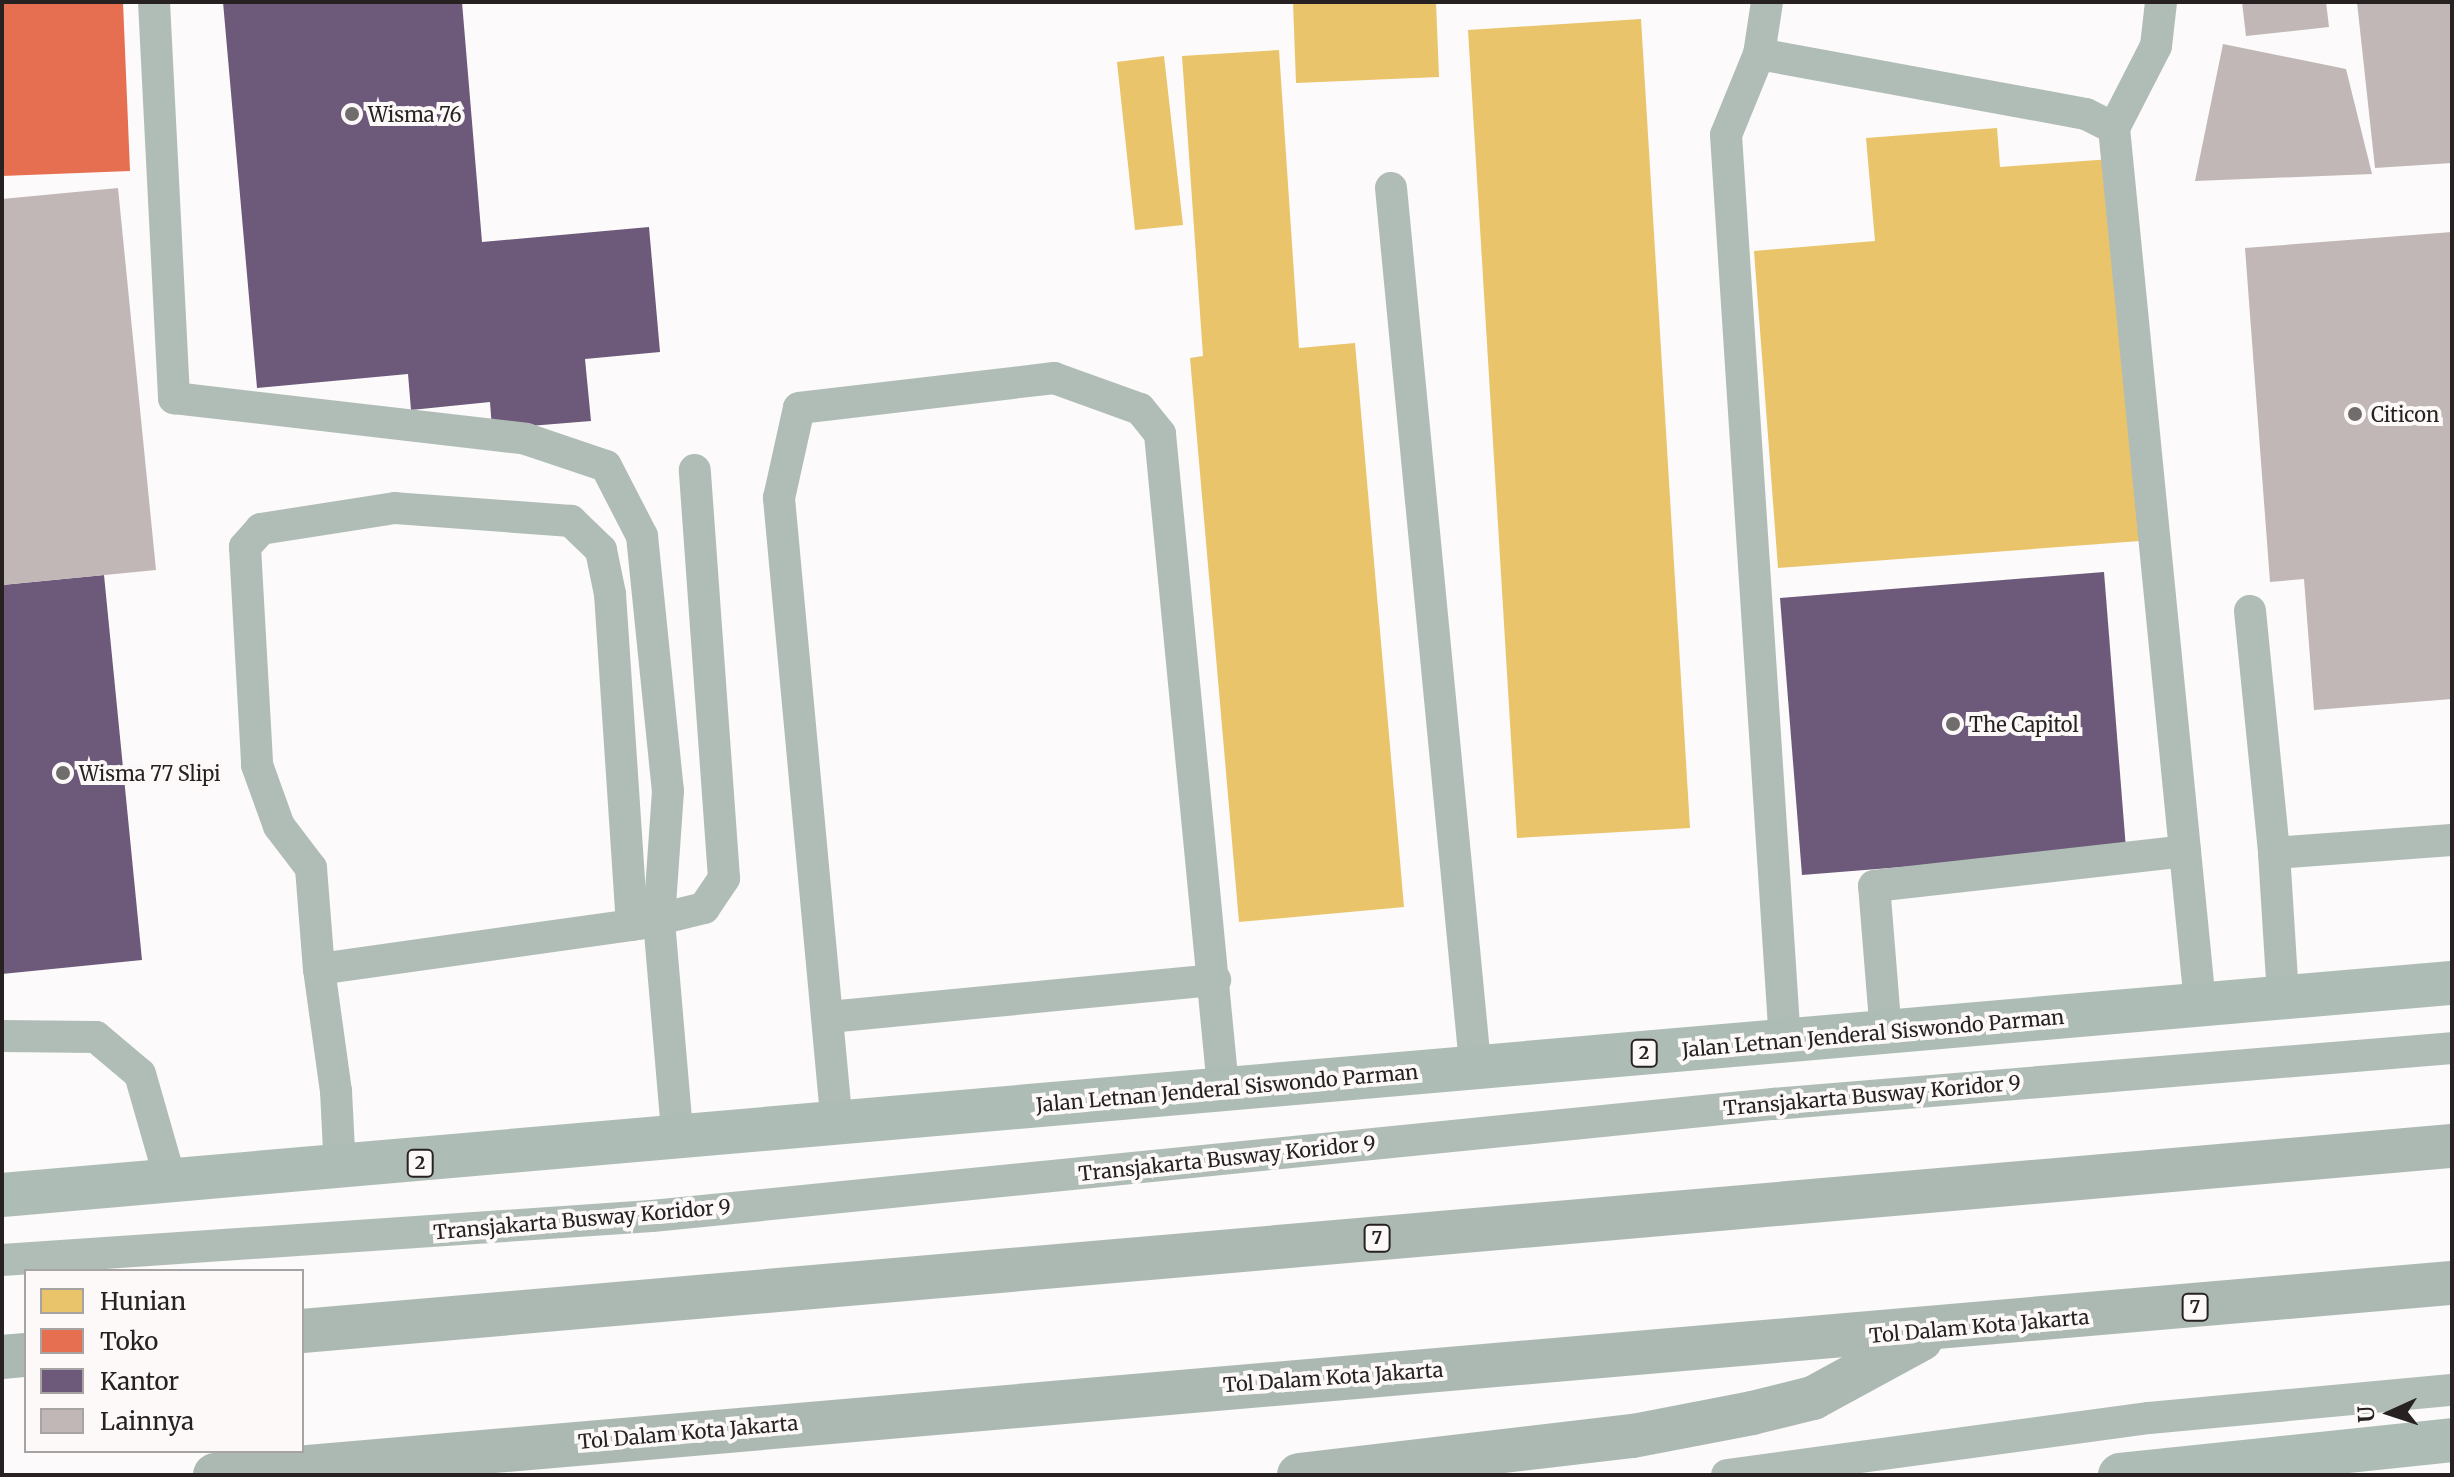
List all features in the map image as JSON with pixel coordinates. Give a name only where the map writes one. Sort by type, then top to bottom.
[{"type":"highway","name":"Jalan Letnan Jenderal Siswondo Parman","points":[[2,1195],[678,1141],[1475,1064],[1785,1043],[2452,983]]},
{"type":"highway","name":"7","points":[[304,1331],[2452,1146]]},
{"type":"highway","name":"Tol Dalam Kota Jakarta","points":[[215,1475],[1080,1396],[1937,1331],[2452,1283]]},
{"type":"highway","points":[[1299,1475],[1633,1436],[1752,1413],[1813,1398],[1937,1331]]},
{"type":"highway","points":[[2,1357],[24,1355]]},
{"type":"highway","points":[[2120,1475],[2240,1469],[2452,1440]]},
{"type":"lane","points":[[154,2],[174,398],[472,430],[606,466],[642,536],[668,791],[646,923]]},
{"type":"lane","points":[[1767,2],[1759,54],[1726,135],[1785,1043]]},
{"type":"lane","points":[[2161,2],[2156,46],[2114,128],[2200,1004]]},
{"type":"lane","points":[[1759,54],[2086,114],[2114,128]]},
{"type":"lane","points":[[1391,188],[1475,1064]]},
{"type":"lane","points":[[837,1126],[779,498],[799,408],[1054,378],[1140,409],[1160,434],[1223,1087]]},
{"type":"lane","points":[[319,969],[646,923],[704,908],[724,878],[695,470]]},
{"type":"lane","points":[[340,1170],[311,868],[279,826],[257,765],[245,547],[261,529],[395,508],[571,521],[601,550],[646,923],[678,1141]]},
{"type":"lane","points":[[2250,611],[2274,853],[2283,996]]},
{"type":"lane","points":[[2274,853],[2452,840]]},
{"type":"lane","points":[[1886,1034],[1874,886],[2185,851]]},
{"type":"lane","points":[[829,1017],[1215,980]]},
{"type":"lane","points":[[2,1036],[96,1037],[140,1074],[171,1182]]},
{"type":"lane","name":"Transjakarta Busway Koridor 9","points":[[2,1260],[652,1216],[1773,1104],[2452,1048]]},
{"type":"lane","points":[[1727,1475],[2149,1418],[2452,1390]]},
{"type":"building: Hunian","points":[[1293,2],[1436,2],[1439,77],[1296,83]]},
{"type":"building: Hunian","points":[[1641,19],[1690,828],[1517,838],[1468,30]]},
{"type":"building: Hunian","points":[[1279,50],[1299,348],[1355,343],[1404,907],[1239,922],[1190,358],[1203,356],[1182,56]]},
{"type":"building: Hunian","points":[[1164,56],[1183,225],[1135,230],[1117,62]]},
{"type":"building: Hunian","points":[[1997,128],[2000,167],[2111,159],[2140,541],[1778,568],[1754,251],[1875,241],[1866,138]]},
{"type":"building: Toko","points":[[2,2],[123,2],[130,171],[2,176]]},
{"type":"building: Kantor","name":"Wisma 76","points":[[223,2],[462,2],[482,242],[649,227],[660,352],[585,359],[591,421],[492,429],[490,402],[411,410],[408,374],[257,388]]},
{"type":"building: Kantor","name":"The Capitol","points":[[2104,572],[2126,849],[1802,875],[1780,598]]},
{"type":"building: Kantor","name":"Wisma 77 Slipi","points":[[104,575],[142,960],[2,974],[2,585]]},
{"type":"building: Lainnya","points":[[2242,2],[2326,2],[2329,27],[2246,36]]},
{"type":"building: Lainnya","points":[[2357,2],[2452,2],[2452,163],[2375,168]]},
{"type":"building: Lainnya","points":[[2223,44],[2346,69],[2372,174],[2195,181]]},
{"type":"building: Lainnya","points":[[118,188],[156,570],[2,585],[2,199]]},
{"type":"building: Lainnya","name":"Citicon","points":[[2452,232],[2452,699],[2314,710],[2304,579],[2270,582],[2245,248]]},
{"type":"place","name":"Wisma 76","points":[[352,114]]},
{"type":"place","name":"Citicon","points":[[2355,414]]},
{"type":"place","name":"The Capitol","points":[[1953,724]]},
{"type":"place","name":"Wisma 77 Slipi","points":[[63,773]]}]
